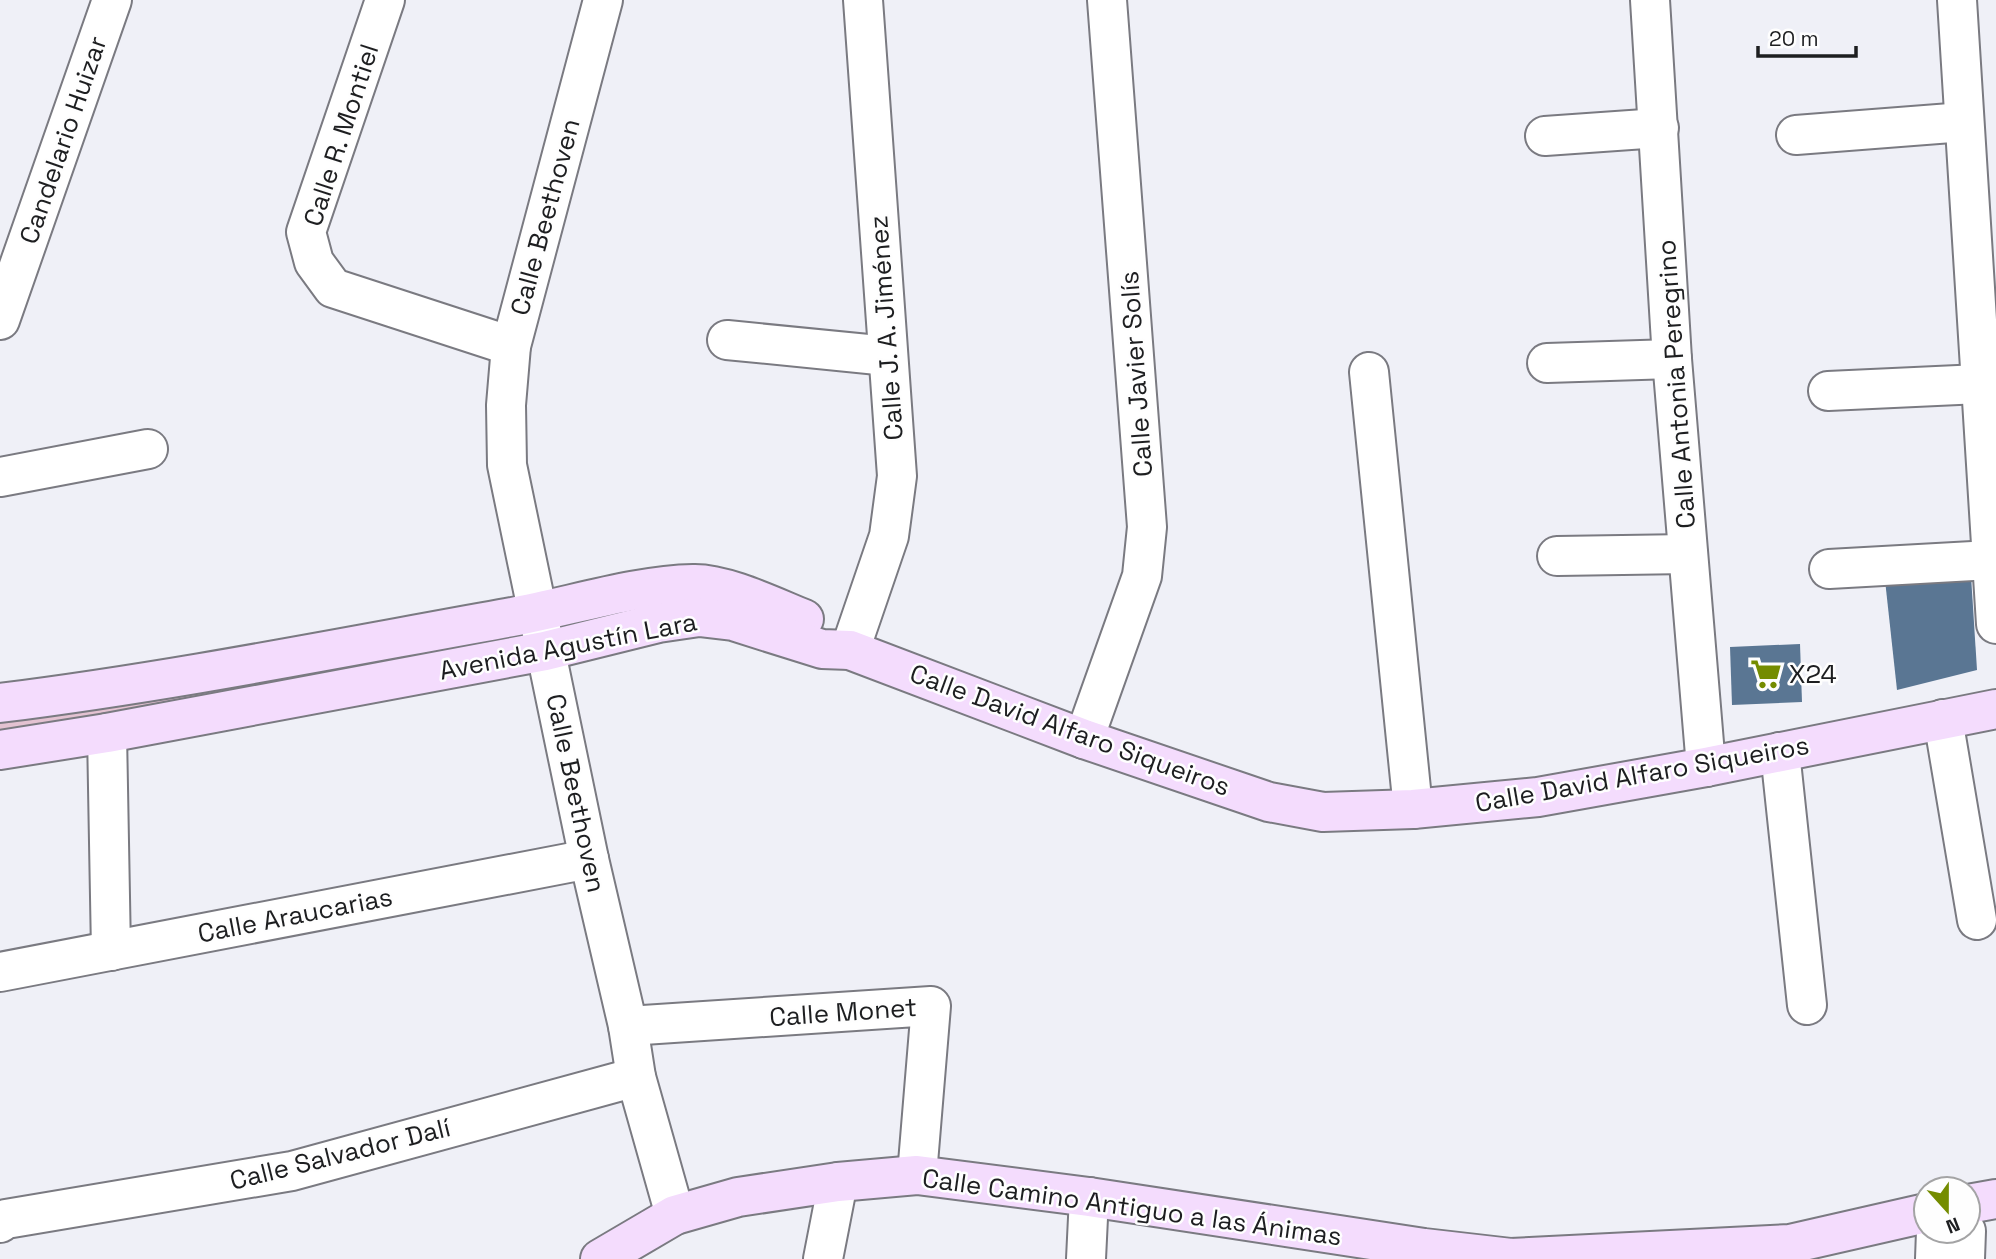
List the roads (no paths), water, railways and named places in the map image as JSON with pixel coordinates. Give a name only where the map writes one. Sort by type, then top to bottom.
[{"type":"main road","name":"Avenida Agustín Lara","points":[[0,703],[92,691],[538,613],[652,588],[696,583],[733,591],[831,629],[850,650]]},
{"type":"main road","name":"Avenida Agustín Lara","points":[[0,750],[107,733],[545,651],[699,617],[733,621],[822,649],[850,650]]},
{"type":"main road","name":"Calle David Alfaro Siqueiros","points":[[850,650],[1084,739],[1269,802],[1322,812],[1413,809],[1538,797],[1706,767],[1996,709]]},
{"type":"main road","name":"Calle Camino Antiguo a las Ánimas","points":[[600,1259],[676,1215],[738,1197],[838,1182],[917,1175],[1089,1197],[1324,1246],[1424,1248],[1511,1258],[1790,1244],[1912,1216]]},
{"type":"street","name":"Candelario Huizar","points":[[0,320],[112,0]]},
{"type":"street","name":"Calle R. Montiel","points":[[385,0],[306,232],[314,262],[333,288],[511,346]]},
{"type":"street","name":"Calle Beethoven","points":[[603,0],[511,346],[506,405],[507,465],[589,859],[628,1026],[636,1077],[676,1215]]},
{"type":"street","name":"Calle J. A. Jiménez","points":[[850,650],[889,536],[897,476],[863,0]]},
{"type":"street","name":"Calle Javier Solís","points":[[1084,739],[1142,576],[1147,527],[1107,0]]},
{"type":"street","name":"Calle Antonia Peregrino","points":[[1650,0],[1672,359],[1706,767]]},
{"type":"street","points":[[1957,0],[1996,624]]},
{"type":"street","points":[[1796,135],[1964,122]]},
{"type":"street","points":[[1545,136],[1659,128]]},
{"type":"street","points":[[727,340],[888,356]]},
{"type":"street","points":[[1547,363],[1672,359]]},
{"type":"street","points":[[1369,372],[1413,809]]},
{"type":"street","points":[[1828,391],[1980,384]]},
{"type":"street","points":[[0,477],[148,449]]},
{"type":"street","points":[[1557,556],[1688,554]]},
{"type":"street","points":[[1829,569],[1991,559]]},
{"type":"street","points":[[1943,719],[1977,920]]},
{"type":"street","points":[[107,733],[111,951]]},
{"type":"street","points":[[1780,752],[1807,1005]]},
{"type":"street","name":"Calle Araucarias","points":[[8,965],[111,951],[589,859]]},
{"type":"street","name":"Calle Monet","points":[[628,1026],[931,1006],[917,1175]]},
{"type":"street","name":"Calle Salvador Dalí","points":[[0,1223],[6,1219],[292,1171],[636,1077]]},
{"type":"street","points":[[823,1259],[838,1182]]},
{"type":"street","points":[[1086,1259],[1089,1197]]},
{"type":"place","name":"X24","points":[[1766,674]]}]
